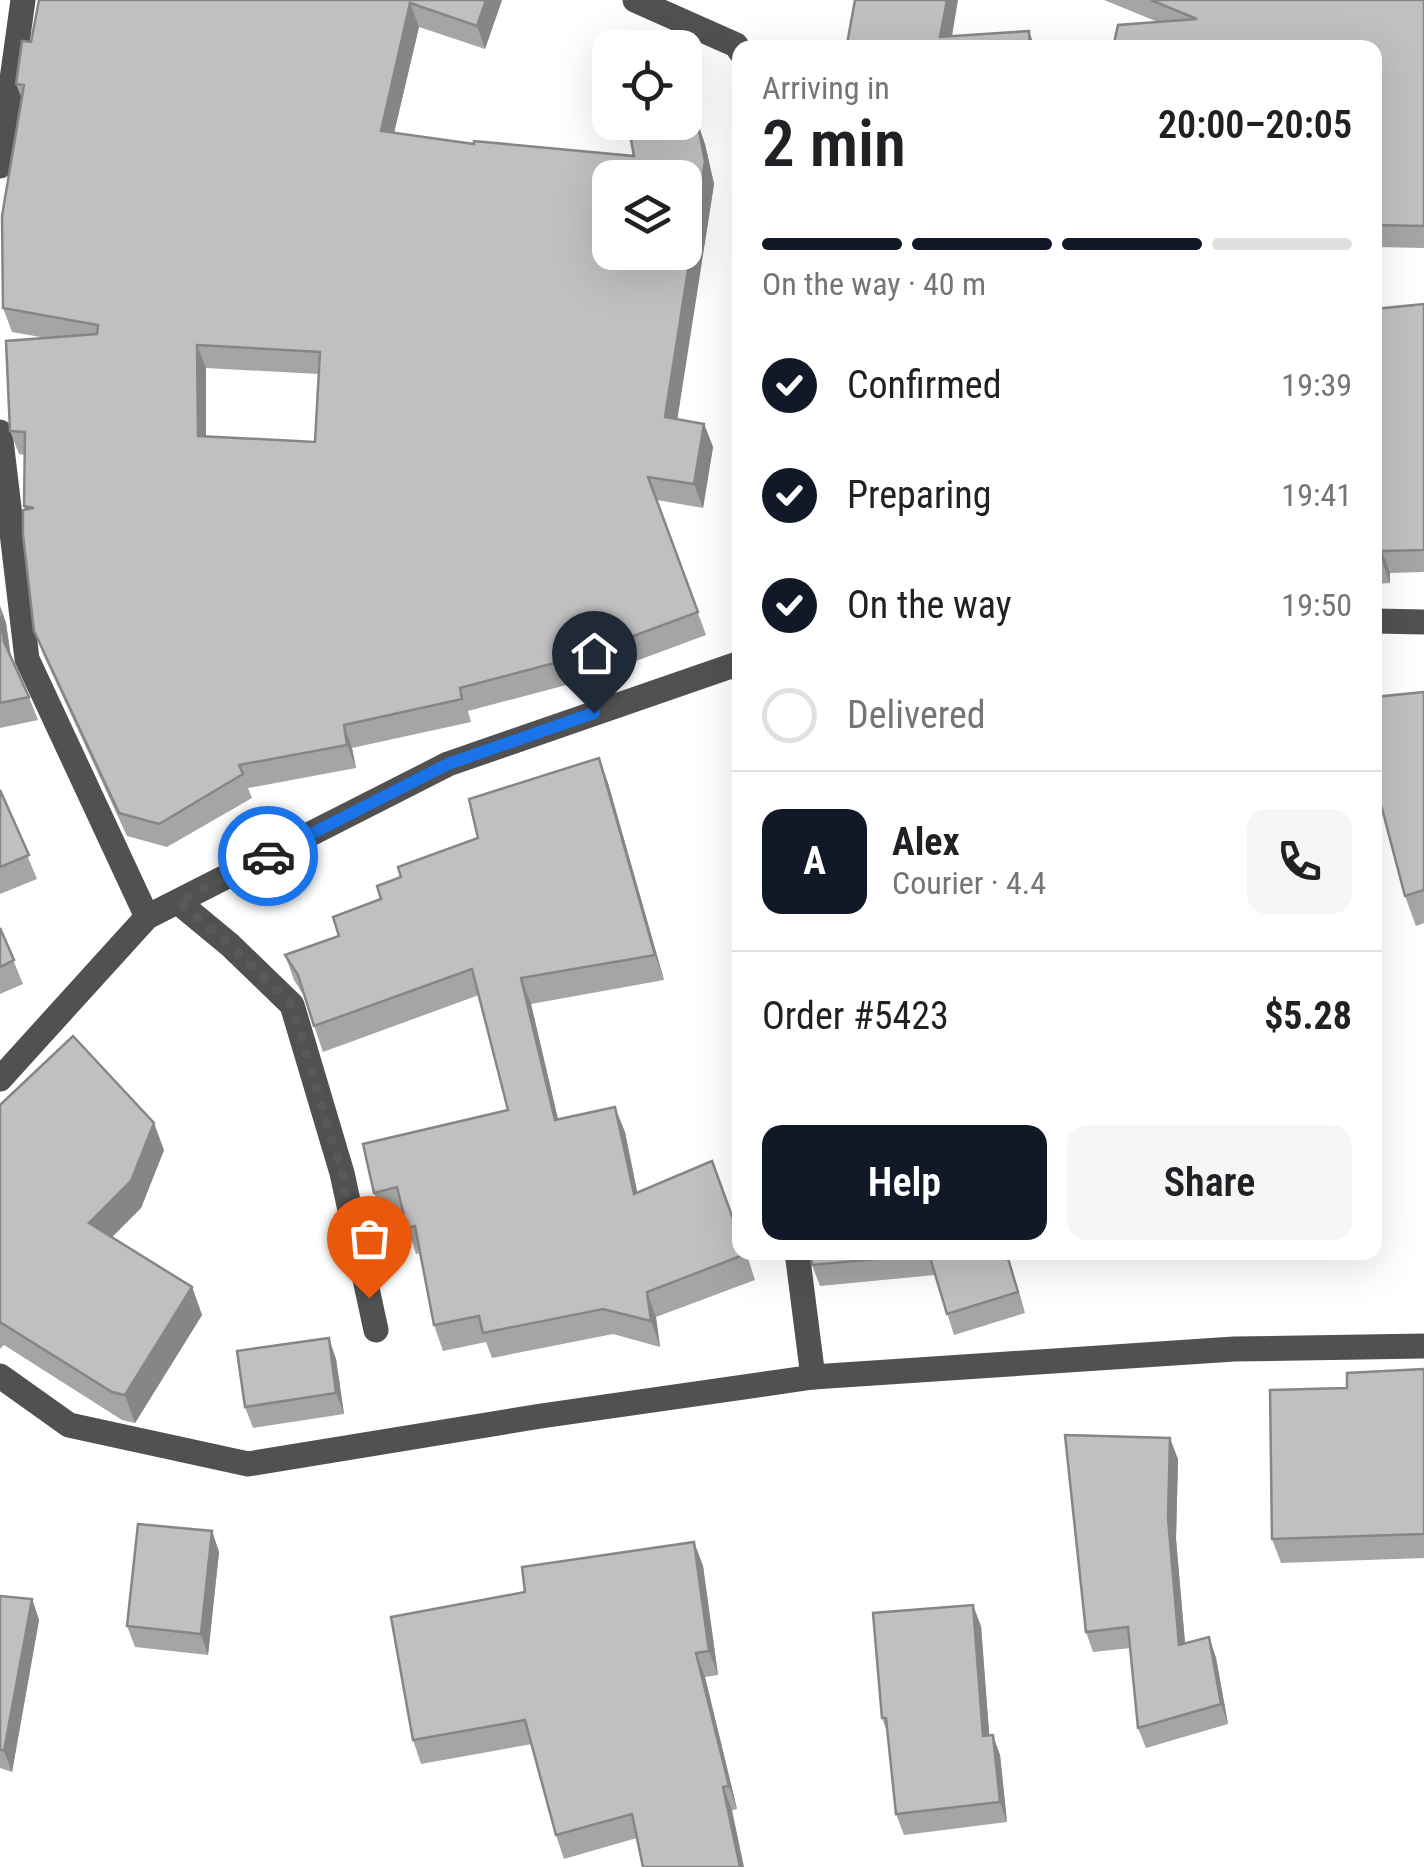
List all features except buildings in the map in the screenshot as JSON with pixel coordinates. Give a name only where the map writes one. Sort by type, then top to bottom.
[{"type":"street","points":[[0,166],[23,0]]},
{"type":"street","points":[[635,0],[732,43]]},
{"type":"street","points":[[0,432],[27,659],[147,918]]},
{"type":"street","points":[[1382,622],[1424,622]]},
{"type":"street","points":[[0,1079],[147,918],[448,764],[732,665]]},
{"type":"street","points":[[178,902],[292,1005],[342,1173],[376,1330]]},
{"type":"street","points":[[798,1260],[813,1377]]},
{"type":"street","points":[[0,1376],[69,1425],[248,1464],[813,1377],[1234,1349],[1424,1346]]},
{"type":"way so far","points":[[268,856],[178,902],[292,1005],[342,1173],[369,1298]]},
{"type":"route","points":[[268,856],[448,764],[594,713]]}]
